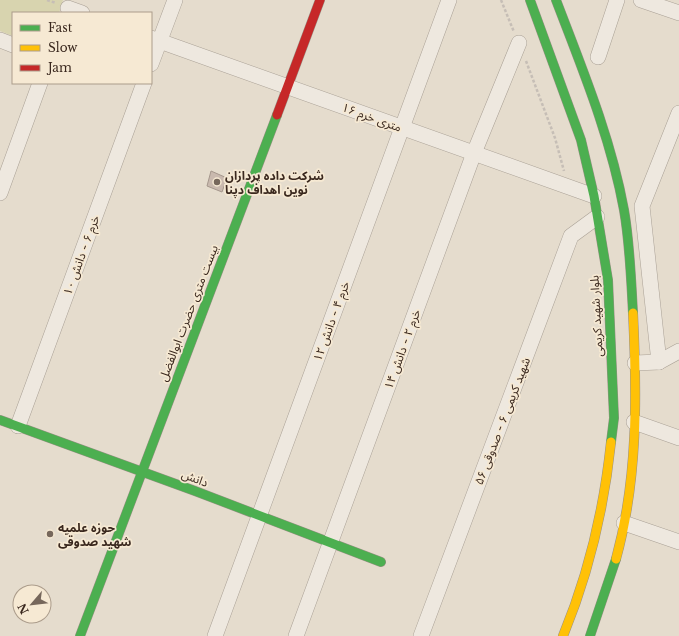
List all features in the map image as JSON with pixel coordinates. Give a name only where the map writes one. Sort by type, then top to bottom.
[{"type":"main road","name":"بیست متری حضرت ابوالفضل","points":[[80,636],[141,470],[320,0]]},
{"type":"main road","name":"بلوار شهید کریمی","points":[[530,0],[581,140],[594,196],[608,280],[614,418],[599,524],[579,597],[563,636]]},
{"type":"main road","points":[[556,0],[589,85],[603,131],[623,211],[631,277],[635,363],[634,422],[630,480],[624,523],[614,570],[590,636]]},
{"type":"main road","name":"دانش","points":[[0,420],[141,470],[260,515],[330,544],[381,562]]},
{"type":"street","points":[[152,58],[155,39],[175,0]]},
{"type":"street","name":"خرم ۴ - دانش ۱۲","points":[[215,636],[449,0]]},
{"type":"street","points":[[598,57],[617,0]]},
{"type":"street","points":[[641,0],[673,7]]},
{"type":"street","name":"۱۶ متری خرم","points":[[155,39],[594,196]]},
{"type":"street","points":[[0,40],[12,45]]},
{"type":"street","name":"خرم ۲ - دانش ۱۴","points":[[296,636],[474,153],[519,43]]},
{"type":"street","points":[[0,193],[40,84]]},
{"type":"street","name":"خرم ۶ - دانش ۱۰","points":[[18,426],[144,84]]},
{"type":"street","points":[[659,362],[642,206],[679,113]]},
{"type":"street","points":[[623,211],[642,206]]},
{"type":"street","name":"شهید کریمی ۶ - صدوقی ۵۶","points":[[421,636],[571,236],[597,217]]},
{"type":"street","points":[[635,363],[659,362],[679,351]]},
{"type":"street","points":[[634,422],[679,438]]},
{"type":"street","points":[[624,523],[679,542]]},
{"type":"path","points":[[502,0],[555,138],[569,187]]},
{"type":"shaded area","points":[[0,0],[63,0],[59,12],[12,12],[12,36],[0,31]]},
{"type":"building","name":"شرکت داده پردازان نوین اهداف دپنا","points":[[211,171],[227,178],[222,192],[207,186]]},
{"type":"traffic: fast","points":[[530,0],[581,140],[594,196],[608,280],[614,418],[611,442]]},
{"type":"traffic: fast","points":[[556,0],[576,51],[612,156],[628,236],[633,313]]},
{"type":"traffic: fast","points":[[80,636],[277,115]]},
{"type":"traffic: fast","points":[[0,420],[195,491],[381,562]]},
{"type":"traffic: fast","points":[[590,636],[616,559]]},
{"type":"traffic: slow","points":[[616,559],[623,529],[632,468],[635,406],[633,313]]},
{"type":"traffic: slow","points":[[563,636],[588,565],[600,516],[611,442]]},
{"type":"traffic: jam","points":[[277,115],[320,0]]},
{"type":"place","name":"شرکت داده پردازان نوین اهداف دپنا","points":[[217,182]]},
{"type":"place","name":"حوزه علمیه شهید صدوقی","points":[[50,534]]}]
